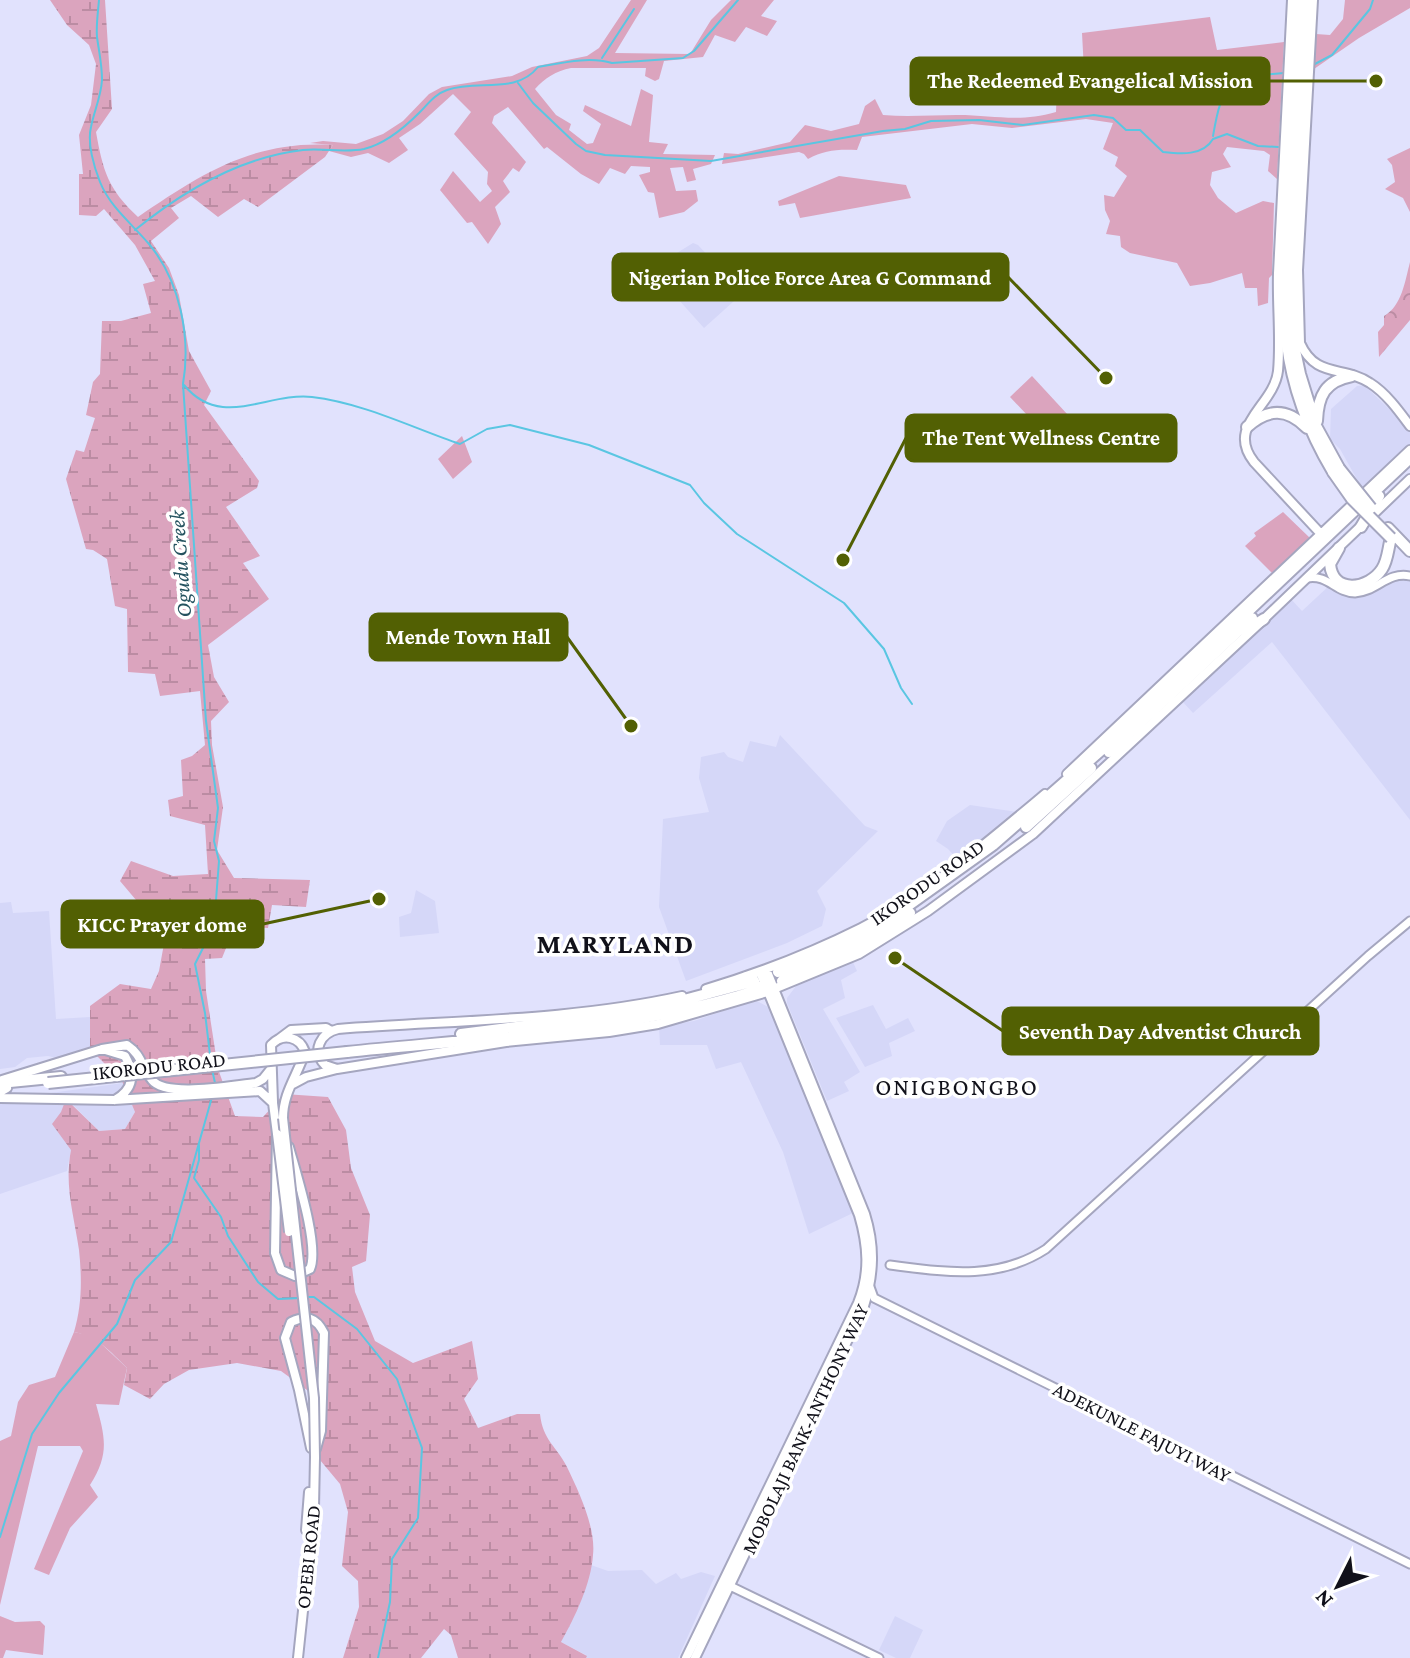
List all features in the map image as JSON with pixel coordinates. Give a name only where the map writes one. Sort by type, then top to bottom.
[{"type":"highway","points":[[1299,0],[1302,13]]},
{"type":"highway","points":[[1306,0],[1302,13],[1292,194],[1287,227],[1283,304],[1285,339],[1293,381],[1313,430],[1336,470],[1410,559]]},
{"type":"highway","points":[[1292,194],[1284,209],[1295,271]]},
{"type":"highway","points":[[1287,227],[1297,256]]},
{"type":"highway","points":[[1300,241],[1291,309],[1295,353],[1313,430]]},
{"type":"highway","points":[[1313,430],[1320,396],[1336,380],[1352,376]]},
{"type":"highway","points":[[1247,427],[1262,415],[1284,412],[1313,430]]},
{"type":"highway","name":"IKORODU ROAD","points":[[779,980],[873,938],[942,891],[1046,811],[1230,640],[1410,458]]},
{"type":"highway","name":"IKORODU ROAD","points":[[779,980],[932,891],[993,845],[1107,745],[1305,558],[1410,467]]},
{"type":"highway","points":[[1361,527],[1384,476]]},
{"type":"highway","points":[[1339,548],[1331,560],[1333,576],[1341,583],[1358,586],[1368,583],[1384,566],[1389,533]]},
{"type":"highway","points":[[1389,533],[1410,551]]},
{"type":"highway","points":[[1268,584],[1305,558]]},
{"type":"highway","points":[[1230,640],[1264,619]]},
{"type":"highway","points":[[1107,745],[1120,723]]},
{"type":"highway","points":[[1121,753],[1141,723]]},
{"type":"highway","name":"IKORODU ROAD","points":[[345,1049],[585,1019],[668,1006],[752,986]]},
{"type":"highway","name":"IKORODU ROAD","points":[[1,1086],[46,1077],[598,1026],[684,1010],[752,986]]},
{"type":"highway","points":[[570,1015],[585,1019]]},
{"type":"highway","points":[[488,1029],[516,1019]]},
{"type":"highway","points":[[577,1036],[598,1026]]},
{"type":"highway","points":[[477,1039],[506,1042]]},
{"type":"main road","points":[[1292,0],[1302,13],[1313,0]]},
{"type":"main road","points":[[1292,194],[1300,241],[1295,271],[1300,343],[1305,353],[1315,364],[1374,385],[1410,426]]},
{"type":"main road","points":[[1287,227],[1277,307],[1278,370],[1270,395],[1247,427],[1245,441],[1248,454],[1321,534]]},
{"type":"main road","name":"IKORODU ROAD","points":[[779,980],[928,886],[1041,797],[1410,450]]},
{"type":"main road","name":"IKORODU ROAD","points":[[278,1039],[291,1030],[326,1028],[331,1031],[570,1015],[752,986],[859,954],[938,905],[1034,833],[1410,479]]},
{"type":"main road","name":"IKORODU ROAD","points":[[292,1084],[337,1069],[506,1042],[658,1024],[752,986],[763,970],[779,980]]},
{"type":"main road","name":"MOBOLAJI BANK-ANTHONY WAY","points":[[695,1658],[727,1584],[838,1353],[864,1306],[873,1265],[869,1227],[780,1009],[779,980],[763,970]]},
{"type":"main road","points":[[752,986],[780,1009],[784,999],[779,980]]},
{"type":"main road","points":[[331,1031],[320,1042],[318,1052],[325,1065],[337,1069]]},
{"type":"main road","points":[[270,1100],[268,1072],[271,1045],[278,1039],[296,1039],[305,1052],[287,1091],[279,1118]]},
{"type":"main road","points":[[46,1077],[102,1049],[127,1045],[137,1052],[150,1079],[161,1088],[256,1083],[268,1072]]},
{"type":"main road","points":[[102,1049],[125,1056],[131,1071],[129,1089],[114,1100]]},
{"type":"main road","points":[[0,1098],[114,1100],[260,1091],[270,1100],[279,1118],[314,1398],[313,1453]]},
{"type":"main road","points":[[281,1134],[306,1212],[313,1253],[310,1269],[295,1276],[281,1270],[275,1253],[281,1134]]},
{"type":"main road","name":"MOBOLAJI BANK-ANTHONY WAY","points":[[838,1353],[861,1294],[867,1258],[864,1231],[846,1174]]},
{"type":"main road","points":[[302,1317],[319,1324],[324,1333],[321,1431],[313,1453],[285,1338],[291,1322],[302,1317]]},
{"type":"main road","name":"OPEBI ROAD","points":[[296,1658],[314,1507],[313,1453]]},
{"type":"main road","name":"MOBOLAJI BANK-ANTHONY WAY","points":[[686,1658],[727,1584]]},
{"type":"street","points":[[1307,578],[1324,578],[1345,591],[1357,593],[1396,575],[1410,576]]},
{"type":"street","points":[[890,1265],[943,1272],[984,1272],[1018,1264],[1046,1249],[1410,921]]},
{"type":"street","points":[[864,1306],[874,1298],[870,1287]]},
{"type":"street","name":"ADEKUNLE FAJUYI WAY","points":[[874,1298],[1410,1564]]},
{"type":"street","points":[[727,1584],[879,1658]]},
{"type":"shaded area","points":[[693,243],[743,293],[704,328],[651,269]]},
{"type":"shaded area","points":[[1364,385],[1402,421],[1410,414],[1410,445],[1363,490],[1340,449],[1330,439],[1331,409],[1357,386]]},
{"type":"shaded area","points":[[1400,575],[1410,580],[1410,820],[1272,642],[1193,713],[1182,701],[1290,598],[1302,611],[1331,584],[1351,593],[1365,595]]},
{"type":"shaded area","points":[[780,735],[865,826],[878,831],[817,891],[826,909],[822,926],[787,943],[686,981],[659,907],[663,819],[709,812],[699,778],[701,757],[724,752],[728,757],[743,762],[750,741],[776,747]]},
{"type":"shaded area","points":[[970,805],[1017,812],[958,860],[936,841],[947,821]]},
{"type":"shaded area","points":[[416,890],[435,901],[439,933],[400,937],[399,917],[411,913]]},
{"type":"shaded area","points":[[11,902],[13,913],[49,911],[56,1019],[90,1017],[91,1058],[27,1058],[15,1067],[0,1069],[0,903]]},
{"type":"shaded area","points":[[852,960],[857,971],[841,980],[845,998],[823,1009],[860,1072],[844,1082],[849,1091],[827,1101],[787,998],[796,986]]},
{"type":"shaded area","points":[[755,1000],[772,1009],[853,1213],[809,1234],[783,1152],[741,1062],[716,1069],[707,1045],[660,1045],[659,1026],[694,1021]]},
{"type":"shaded area","points":[[873,1005],[886,1029],[908,1018],[915,1031],[889,1043],[892,1056],[865,1067],[836,1018]]},
{"type":"shaded area","points":[[123,1083],[135,1112],[125,1129],[99,1131],[67,1099],[71,1150],[67,1171],[0,1194],[0,1100]]},
{"type":"shaded area","points":[[591,1565],[608,1571],[642,1570],[656,1584],[676,1573],[681,1579],[701,1572],[715,1576],[678,1658],[586,1658],[586,1655],[561,1642]]},
{"type":"shaded area","points":[[895,1616],[923,1630],[910,1658],[896,1658],[879,1650]]},
{"type":"green space","points":[[50,0],[105,0],[112,109],[96,132],[108,179],[138,217],[206,174],[253,154],[304,145],[333,145],[325,157],[258,207],[244,199],[218,217],[191,196],[171,208],[179,218],[151,241],[169,268],[179,295],[189,351],[211,391],[204,405],[259,481],[257,488],[226,507],[260,556],[243,563],[269,599],[208,645],[214,677],[229,702],[211,721],[223,807],[217,850],[234,878],[310,880],[306,907],[272,905],[268,928],[235,926],[222,958],[205,959],[206,991],[218,1069],[235,1116],[263,1117],[284,1094],[328,1097],[346,1130],[351,1168],[370,1215],[366,1261],[352,1267],[355,1292],[375,1341],[413,1363],[472,1341],[478,1379],[464,1399],[478,1428],[517,1414],[540,1414],[547,1437],[577,1488],[592,1533],[593,1555],[586,1589],[561,1642],[586,1658],[458,1658],[451,1635],[444,1629],[421,1658],[343,1658],[359,1607],[358,1581],[342,1566],[348,1512],[340,1484],[320,1460],[321,1428],[311,1393],[281,1371],[237,1363],[189,1370],[164,1384],[150,1399],[124,1385],[127,1368],[109,1350],[90,1337],[74,1332],[81,1282],[69,1188],[71,1150],[52,1124],[66,1099],[99,1131],[125,1129],[135,1112],[122,1081],[90,1049],[90,1006],[120,984],[151,989],[159,971],[170,911],[136,900],[120,881],[131,861],[173,876],[208,874],[205,825],[170,816],[168,800],[183,796],[181,760],[192,756],[205,745],[200,691],[160,696],[155,674],[128,672],[127,609],[115,606],[107,559],[86,549],[66,479],[76,450],[84,452],[95,418],[86,415],[93,382],[100,374],[102,321],[121,321],[151,313],[143,284],[155,281],[135,245],[104,209],[96,216],[79,215],[79,174],[83,174],[79,135],[91,105],[96,64],[89,45],[67,25]]},
{"type":"green space","points":[[631,0],[647,0],[615,53],[690,54],[711,20],[731,0],[774,0],[761,16],[777,21],[767,36],[746,27],[735,42],[715,35],[703,57],[664,61],[659,79],[655,81],[645,76],[646,68],[571,68],[551,76],[535,89],[556,115],[571,124],[569,130],[587,144],[593,143],[601,124],[583,111],[585,105],[631,126],[641,89],[653,95],[649,142],[668,144],[663,154],[715,155],[711,164],[693,169],[696,180],[687,182],[683,167],[670,168],[676,191],[696,190],[698,201],[684,212],[659,218],[654,193],[648,192],[639,175],[650,172],[650,167],[631,166],[625,174],[610,168],[599,184],[547,147],[544,149],[508,107],[494,116],[492,123],[526,162],[519,172],[513,168],[503,181],[510,192],[495,207],[501,224],[488,244],[472,222],[467,223],[440,190],[453,171],[480,202],[492,191],[487,184],[488,172],[454,134],[471,112],[453,94],[420,124],[399,138],[408,150],[389,163],[368,153],[351,157],[329,151],[333,145],[310,143],[356,144],[383,134],[403,121],[429,94],[442,87],[512,76],[532,67],[587,56],[599,48]]},
{"type":"green space","points":[[1345,0],[1410,0],[1410,8],[1314,69],[1316,34],[1330,35],[1343,19]]},
{"type":"green space","points":[[1210,17],[1217,50],[1284,42],[1277,179],[1268,171],[1270,155],[1264,151],[1227,147],[1223,154],[1231,167],[1212,172],[1210,185],[1218,198],[1236,213],[1263,201],[1274,203],[1268,303],[1258,306],[1257,288],[1245,288],[1242,273],[1190,286],[1177,263],[1130,253],[1121,247],[1120,236],[1106,234],[1110,221],[1104,195],[1114,197],[1127,176],[1115,166],[1118,157],[1103,149],[1113,123],[1086,119],[1012,128],[972,124],[862,137],[857,150],[831,151],[808,159],[799,152],[722,164],[724,153],[738,154],[790,142],[805,125],[831,131],[859,124],[865,106],[875,99],[883,115],[1018,118],[1056,112],[1057,84],[1067,84],[1069,103],[1080,104],[1085,89],[1082,33]]},
{"type":"green space","points":[[1410,148],[1410,212],[1403,198],[1385,189],[1395,182],[1392,165],[1387,159]]},
{"type":"green space","points":[[839,176],[906,185],[911,198],[800,218],[795,203],[779,206],[778,201]]},
{"type":"green space","points":[[1410,262],[1410,320],[1379,357],[1378,332],[1384,325],[1384,316],[1399,300]]},
{"type":"green space","points":[[1032,376],[1068,415],[1046,435],[1010,397]]},
{"type":"green space","points":[[462,436],[472,462],[453,479],[438,459]]},
{"type":"green space","points":[[1283,512],[1310,538],[1272,573],[1245,546],[1256,536],[1254,533]]},
{"type":"green space","points":[[74,1332],[93,1336],[127,1368],[119,1405],[96,1404],[104,1445],[101,1464],[90,1485],[98,1497],[70,1528],[49,1575],[34,1569],[83,1451],[80,1446],[38,1446],[0,1605],[0,1441],[11,1436],[18,1402],[29,1385],[55,1377]]},
{"type":"green space","points":[[0,1616],[15,1622],[40,1621],[45,1626],[43,1655],[6,1650],[0,1658]]},
{"type":"waterway","name":"Ogudu Creek","points":[[99,0],[97,32],[102,80],[90,133],[93,162],[109,199],[149,244],[169,275],[184,329],[183,384],[206,721],[218,808],[214,841],[219,861],[214,926],[195,964],[211,1063]]},
{"type":"waterway","points":[[135,230],[193,189],[257,160],[303,150],[357,150],[379,143],[401,129],[435,97],[447,90],[507,84],[529,76],[538,67],[565,62],[594,60],[612,63],[683,58],[694,51],[738,0]]},
{"type":"waterway","points":[[1313,65],[1332,55],[1370,9],[1373,0]]},
{"type":"waterway","points":[[602,58],[634,9]]},
{"type":"waterway","points":[[1213,136],[1223,98],[1236,77],[1284,73]]},
{"type":"waterway","points":[[518,83],[533,103],[576,144],[586,151],[605,155],[711,161],[905,129],[931,121],[979,120],[1023,125],[1094,115],[1113,118],[1126,130],[1140,130],[1163,152],[1198,151],[1213,139],[1227,134],[1258,146],[1278,147]]},
{"type":"waterway","points":[[184,385],[198,398],[213,405],[229,407],[295,397],[331,400],[369,410],[460,444],[487,429],[510,425],[589,445],[690,485],[737,534],[844,603],[884,649],[901,688],[912,704]]},
{"type":"waterway","name":"Ogudu Creek","points":[[212,1069],[215,1083]]},
{"type":"waterway","points":[[0,1537],[32,1434],[59,1393],[117,1324],[135,1280],[171,1242],[212,1097]]},
{"type":"waterway","points":[[199,1145],[194,1178],[221,1217],[228,1236],[258,1282],[278,1299],[301,1298]]},
{"type":"waterway","points":[[307,1297],[314,1297],[357,1329],[397,1379],[422,1448],[418,1518],[392,1559],[390,1602],[378,1658]]},
{"type":"place","name":"The Redeemed Evangelical Mission","points":[[1376,81]]},
{"type":"place","name":"Nigerian Police Force Area G Command","points":[[1106,378]]},
{"type":"place","name":"The Tent Wellness Centre","points":[[843,560]]},
{"type":"place","name":"Mende Town Hall","points":[[631,726]]},
{"type":"place","name":"KICC Prayer dome","points":[[379,899]]},
{"type":"place","name":"Seventh Day Adventist Church","points":[[895,958]]},
{"type":"district","name":"MARYLAND","points":[[616,943]]},
{"type":"district","name":"ONIGBONGBO","points":[[957,1086]]}]
